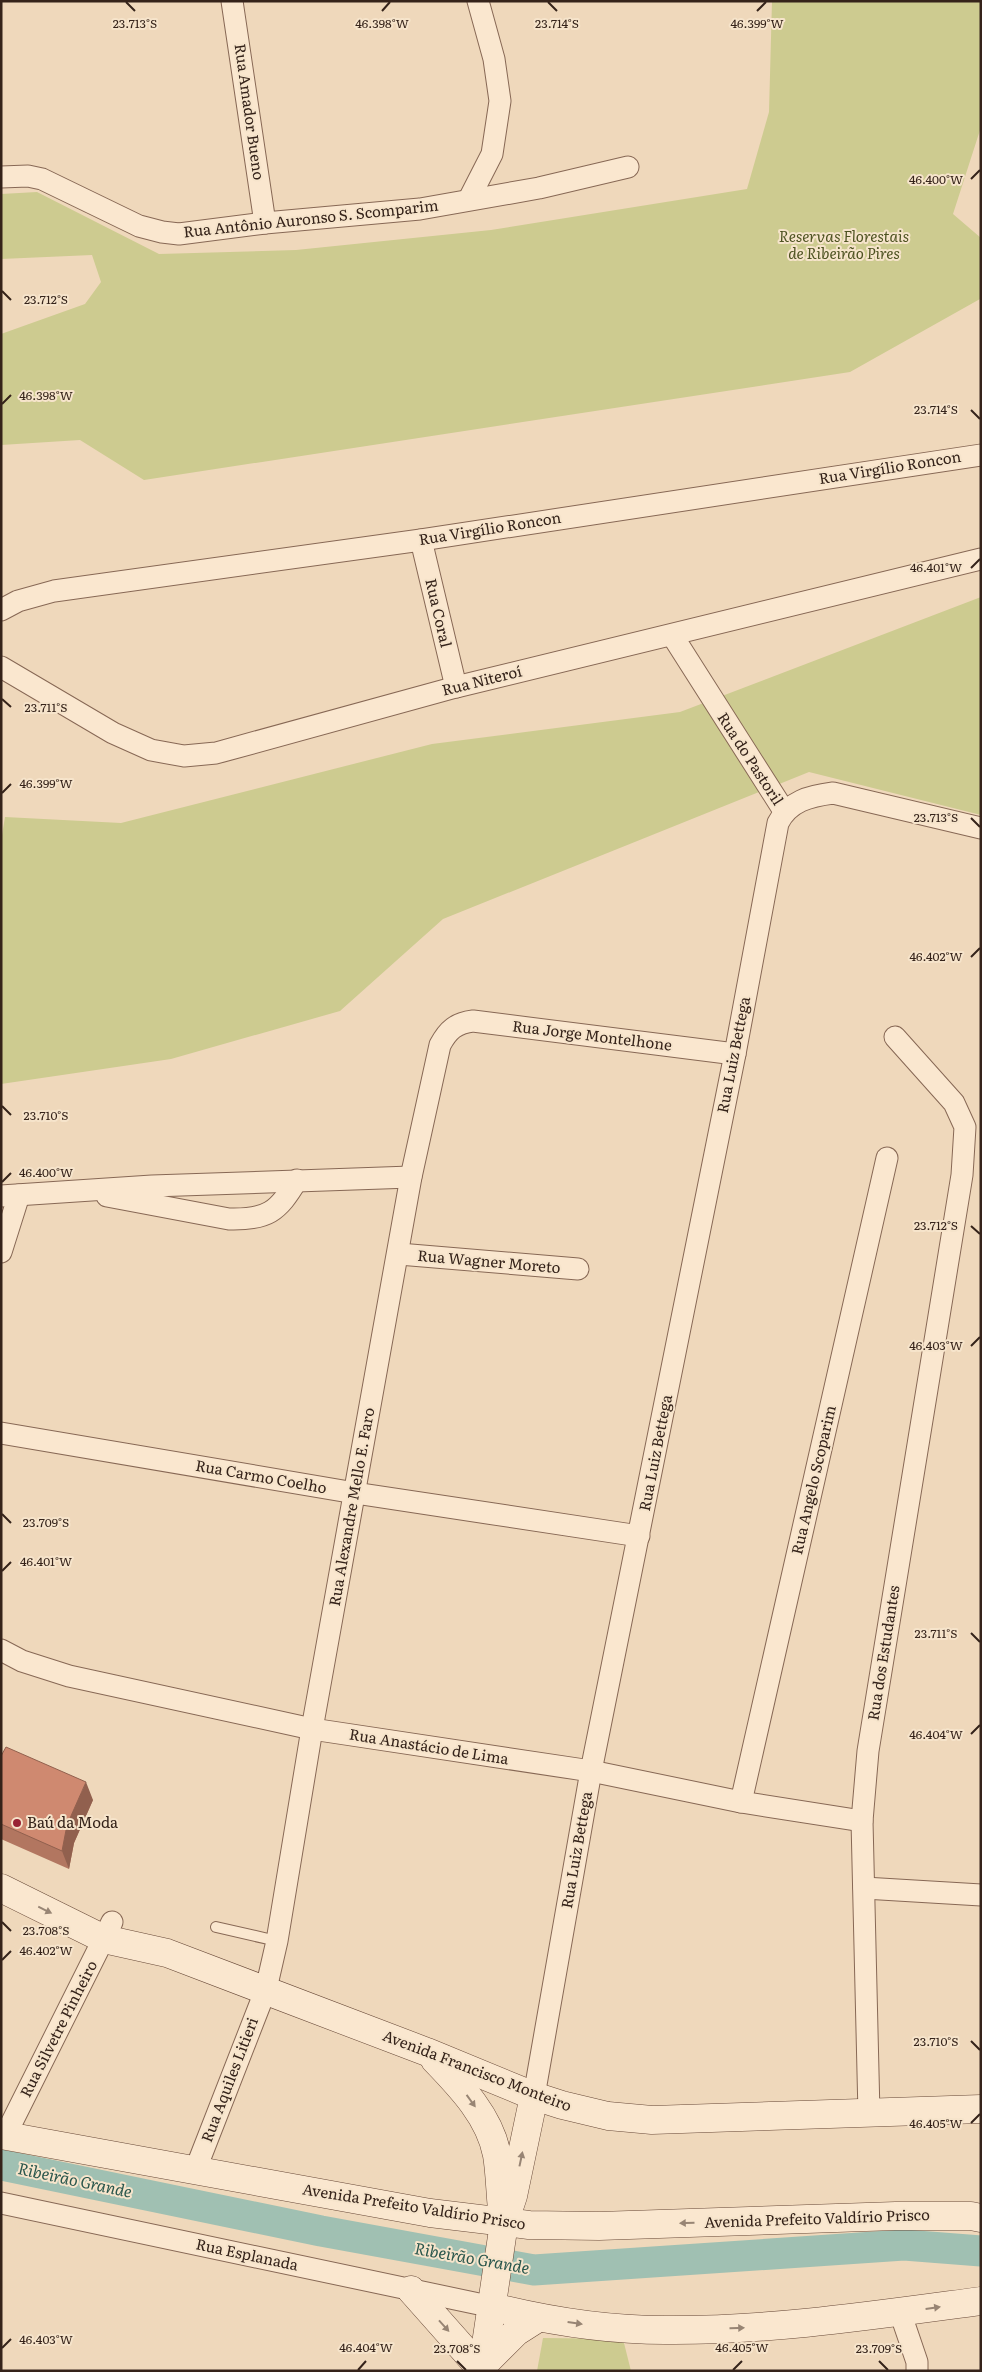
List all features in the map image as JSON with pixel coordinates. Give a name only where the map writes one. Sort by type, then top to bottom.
[{"type":"main road","name":"Avenida Francisco Monteiro","points":[[1,1868],[108,1930]]},
{"type":"main road","name":"Avenida Francisco Monteiro","points":[[1,1888],[167,1953],[266,1989],[534,2096],[608,2116],[652,2120],[981,2109]]},
{"type":"main road","points":[[427,2052],[460,2086],[490,2131],[497,2155],[503,2234]]},
{"type":"main road","points":[[482,2369],[503,2234],[534,2096]]},
{"type":"main road","name":"Avenida Prefeito Valdírio Prisco","points":[[3,2136],[430,2213],[503,2234],[580,2226],[896,2216],[971,2216],[981,2218]]},
{"type":"main road","points":[[411,2290],[482,2369]]},
{"type":"main road","points":[[493,2307],[538,2318],[599,2327],[664,2330],[747,2327],[900,2312],[981,2301]]},
{"type":"main road","points":[[482,2369],[516,2332],[538,2318]]},
{"type":"street","name":"Rua Amador Bueno","points":[[232,1],[265,223]]},
{"type":"street","points":[[470,199],[492,154],[500,101],[494,59],[478,1]]},
{"type":"street","name":"Rua Antônio Auronso S. Scomparim","points":[[1,176],[28,176],[42,179],[90,200],[138,226],[179,234],[265,223],[420,209],[538,188],[628,167]]},
{"type":"street","name":"Rua Virgílio Roncon","points":[[1,610],[18,601],[54,591],[421,540],[981,455]]},
{"type":"street","name":"Rua Coral","points":[[421,540],[456,686]]},
{"type":"street","name":"Rua Niteroí","points":[[1,667],[113,733],[152,750],[184,756],[216,753],[251,745],[456,686],[981,559]]},
{"type":"street","name":"Rua do Pastoril","points":[[672,635],[784,811],[798,802],[815,795],[833,793],[981,828]]},
{"type":"street","name":"Rua Luiz Bettega","points":[[534,2096],[591,1771],[735,1054],[774,837],[784,811]]},
{"type":"street","name":"Rua Jorge Montelhone","points":[[451,1028],[461,1022],[473,1021],[735,1054]]},
{"type":"street","name":"Rua Alexandre Mello E. Faro","points":[[266,1989],[277,1942],[312,1729],[399,1254],[411,1177],[435,1061],[440,1045],[451,1028]]},
{"type":"street","name":"Rua dos Estudantes","points":[[869,2114],[862,1822],[868,1751],[962,1175],[965,1127],[954,1103],[895,1037]]},
{"type":"street","name":"Rua Angelo Scoparim","points":[[741,1802],[886,1158]]},
{"type":"street","points":[[1,1252],[10,1196],[152,1186],[411,1177]]},
{"type":"street","points":[[87,1192],[129,1202],[220,1217],[247,1219],[261,1217],[276,1210],[286,1200],[297,1180]]},
{"type":"street","name":"Rua Wagner Moreto","points":[[399,1254],[578,1270]]},
{"type":"street","name":"Rua Carmo Coelho","points":[[1,1433],[355,1493],[639,1536]]},
{"type":"street","name":"Rua Anastácio de Lima","points":[[1,1650],[22,1661],[69,1676],[312,1729],[591,1771],[741,1802],[862,1822]]},
{"type":"street","points":[[864,1888],[981,1895]]},
{"type":"street","name":"Rua Silvetre Pinheiro","points":[[3,2136],[108,1930]]},
{"type":"street","name":"Rua Aquiles Litieri","points":[[195,2171],[266,1989]]},
{"type":"street","name":"Rua Esplanada","points":[[1,2203],[493,2307]]},
{"type":"street","points":[[900,2312],[917,2362],[917,2371]]},
{"type":"lane","points":[[216,1927],[277,1942]]},
{"type":"green space","name":"Reservas Florestais de Ribeirão Pires","points":[[772,1],[981,1],[981,127],[953,214],[981,238],[980,299],[850,372],[144,480],[80,440],[1,445],[1,334],[85,304],[101,282],[92,255],[1,259],[1,194],[37,192],[159,254],[296,250],[491,230],[747,189],[769,112]]},
{"type":"green space","points":[[981,597],[981,815],[809,772],[443,919],[340,1011],[171,1059],[1,1084],[1,841],[5,817],[121,823],[432,744],[680,712]]},
{"type":"green space","points":[[543,2338],[623,2339],[631,2371],[537,2371]]},
{"type":"building","points":[[6,1747],[86,1782],[67,1825],[62,1851],[1,1824],[1,1756]]},
{"type":"waterway","name":"Ribeirão Grande","points":[[1,2165],[321,2231],[534,2270],[904,2245],[981,2251]]},
{"type":"place","name":"Baú da Moda","points":[[17,1823]]}]
